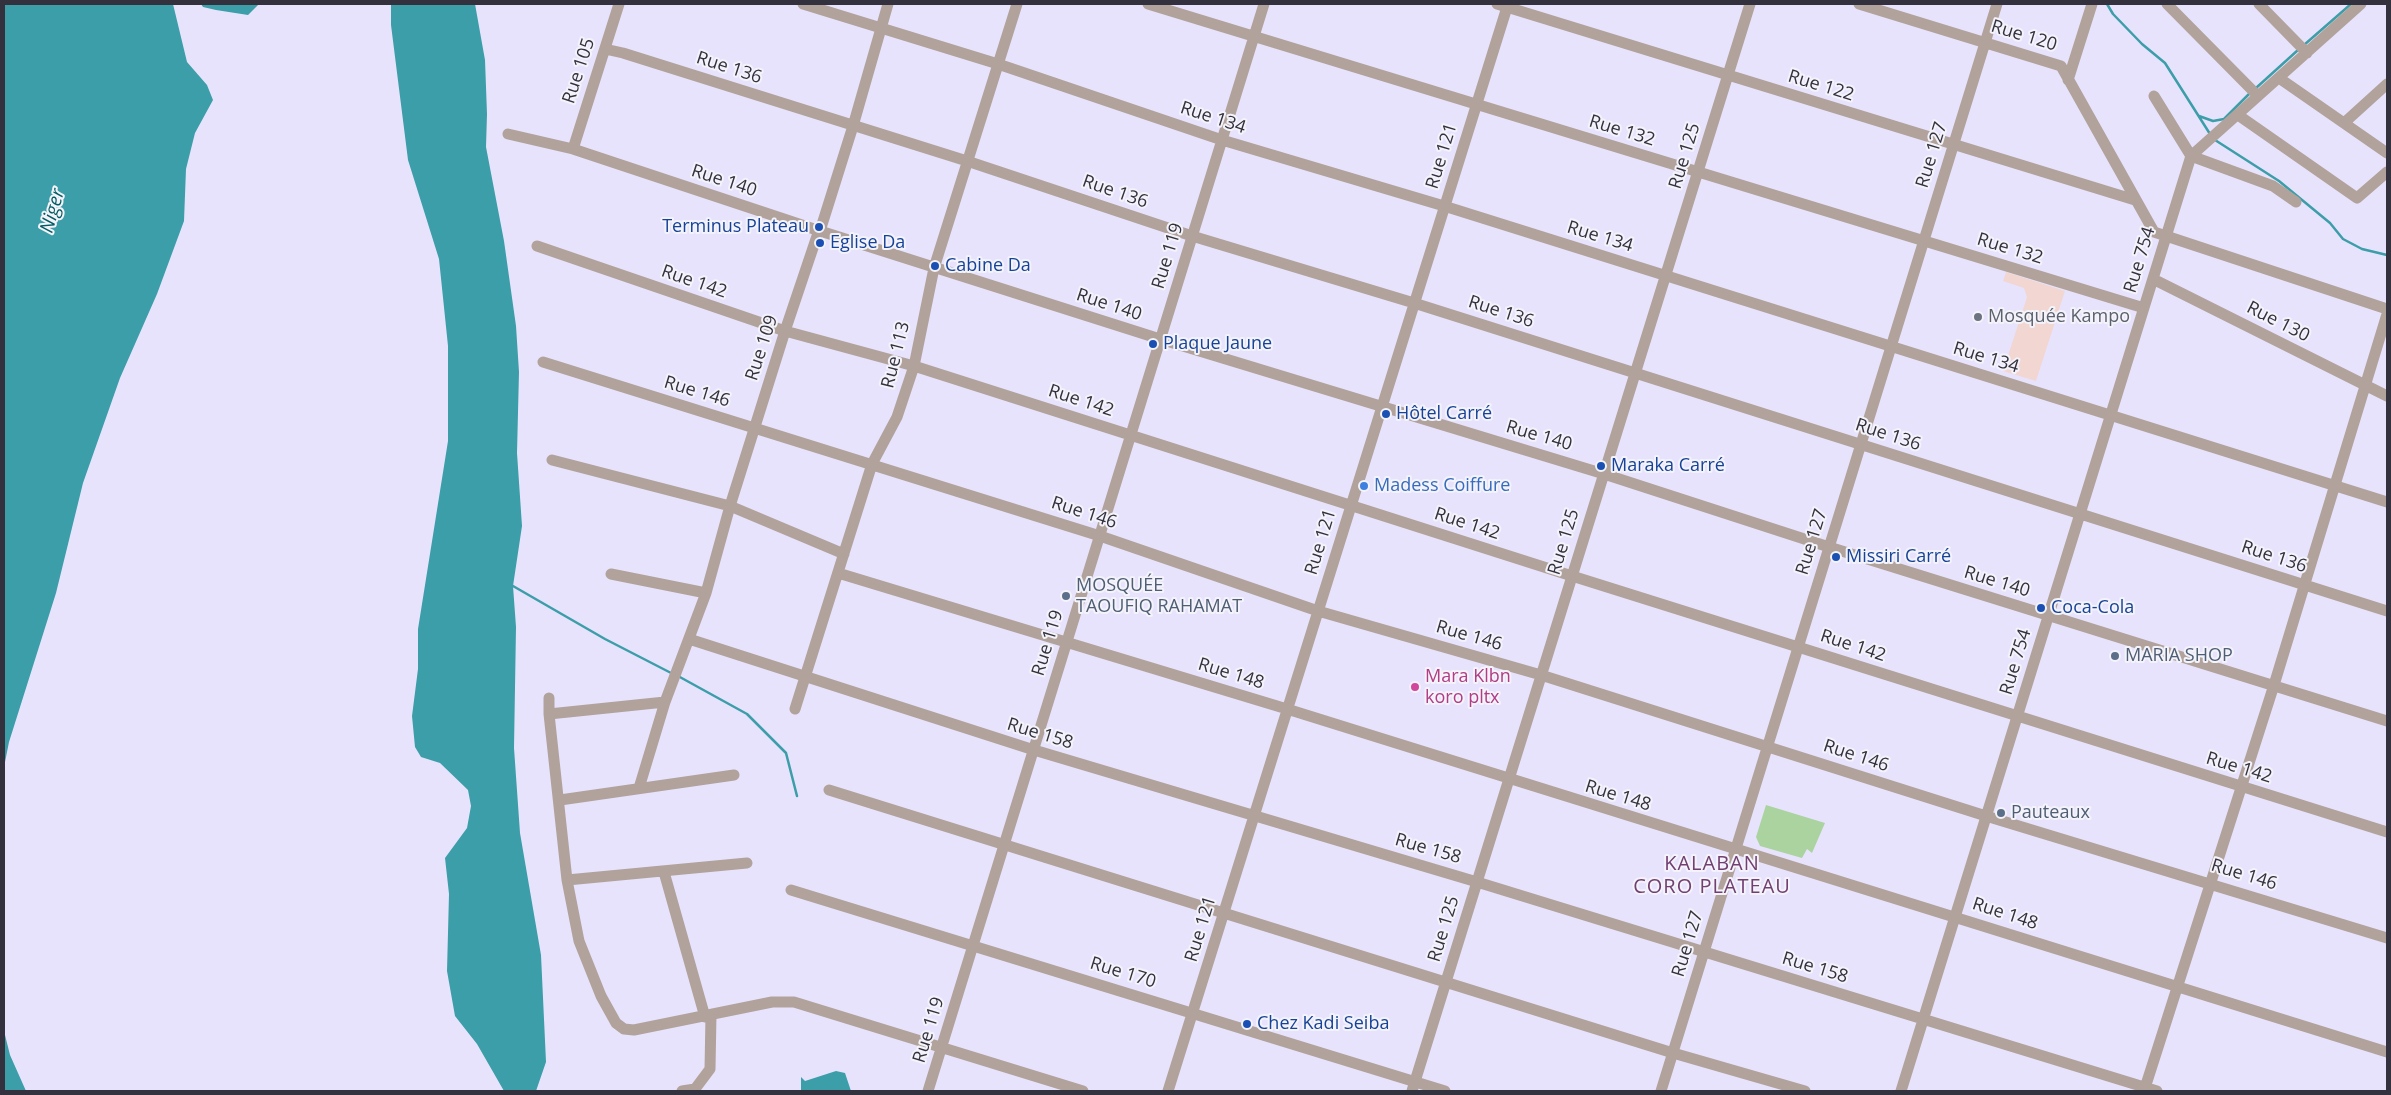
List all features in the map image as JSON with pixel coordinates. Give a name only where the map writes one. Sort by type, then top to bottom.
[{"type":"street","name":"Rue 105","points":[[573,149],[619,4]]},
{"type":"street","name":"Rue 134","points":[[803,4],[998,64],[1222,140],[1444,206],[2387,502]]},
{"type":"street","name":"Rue 109","points":[[639,788],[665,702],[706,593],[730,506],[785,331],[820,231],[888,4]]},
{"type":"street","name":"Rue 113","points":[[795,709],[872,464],[897,417],[914,366],[934,268],[1017,4]]},
{"type":"street","name":"Rue 132","points":[[1148,4],[2144,308]]},
{"type":"street","name":"Rue 119","points":[[928,1091],[1264,4]]},
{"type":"street","name":"Rue 125","points":[[1413,1087],[1750,4]]},
{"type":"street","name":"Rue 120","points":[[1859,4],[2061,66],[2154,232],[2166,237]]},
{"type":"street","name":"Rue 127","points":[[1661,1091],[1997,4]]},
{"type":"street","points":[[2068,80],[2092,4]]},
{"type":"street","points":[[2167,4],[2258,96]]},
{"type":"street","points":[[2259,4],[2307,53]]},
{"type":"street","name":"Rue 122","points":[[1504,5],[1953,146],[2135,200]]},
{"type":"street","name":"Rue 121","points":[[1168,1091],[1476,104],[1504,5]]},
{"type":"street","points":[[2191,156],[2358,5]]},
{"type":"street","name":"Rue 136","points":[[604,49],[623,53],[968,161],[1192,236],[1414,303],[2387,611]]},
{"type":"street","points":[[2279,78],[2387,153]]},
{"type":"street","points":[[2344,123],[2387,84]]},
{"type":"street","points":[[2154,96],[2191,156],[2273,186],[2296,202]]},
{"type":"street","points":[[2238,115],[2357,198],[2387,172]]},
{"type":"street","name":"Rue 140","points":[[508,134],[573,149],[934,268],[1381,408],[1604,474],[1829,547],[2387,721]]},
{"type":"street","name":"Rue 754","points":[[1900,1091],[2191,156]]},
{"type":"street","points":[[2166,237],[2387,309]]},
{"type":"street","name":"Rue 142","points":[[537,246],[785,331],[914,366],[2241,788],[2387,832]]},
{"type":"street","name":"Rue 130","points":[[2153,279],[2387,396]]},
{"type":"street","points":[[2145,1089],[2274,685],[2387,314]]},
{"type":"street","name":"Rue 146","points":[[543,362],[1100,536],[1318,610],[1541,675],[1986,816],[2387,938]]},
{"type":"street","points":[[552,460],[730,506],[844,554]]},
{"type":"street","name":"Rue 148","points":[[838,573],[1287,710],[2387,1052]]},
{"type":"street","points":[[611,574],[706,593]]},
{"type":"street","name":"Rue 158","points":[[687,644],[806,676],[1034,750],[1477,882],[2145,1089],[2157,1091]]},
{"type":"street","points":[[549,698],[549,714],[560,800],[567,880],[584,957],[616,1023],[624,1029],[634,1030],[772,1002],[794,1002],[1084,1091]]},
{"type":"street","points":[[549,714],[665,702]]},
{"type":"street","points":[[560,800],[734,775]]},
{"type":"street","points":[[829,790],[1673,1052],[1805,1091]]},
{"type":"street","points":[[567,880],[747,863]]},
{"type":"street","points":[[664,872],[708,1016],[710,1069],[694,1089],[682,1091]]},
{"type":"street","name":"Rue 170","points":[[791,890],[1193,1013],[1413,1087],[1445,1091]]},
{"type":"shaded area","points":[[2006,272],[2065,291],[2036,381],[2003,371],[2027,297],[2024,288],[2003,281]]},
{"type":"shaded area","points":[[1766,805],[1825,823],[1812,853],[1807,849],[1802,858],[1760,846],[1756,837]]},
{"type":"water","name":"Niger","points":[[4,4],[173,4],[187,62],[207,85],[213,100],[195,133],[186,169],[184,221],[157,294],[120,378],[83,483],[56,593],[9,742],[4,767]]},
{"type":"water","points":[[201,4],[259,4],[248,15],[203,7]]},
{"type":"water","points":[[391,4],[475,4],[485,60],[486,147],[504,241],[516,326],[519,372],[517,453],[522,526],[513,586],[516,627],[514,748],[520,833],[541,955],[546,1062],[536,1091],[504,1091],[477,1044],[455,1016],[447,971],[449,894],[445,858],[467,828],[471,806],[468,790],[440,763],[421,757],[415,747],[412,716],[418,669],[418,629],[448,441],[448,346],[439,259],[408,160],[391,25]]},
{"type":"water","points":[[4,1031],[10,1055],[26,1091],[4,1091]]},
{"type":"water","points":[[836,1071],[845,1073],[851,1091],[801,1091],[801,1077],[805,1081]]},
{"type":"waterway","points":[[2107,4],[2113,14],[2142,44],[2165,63],[2210,134]]},
{"type":"waterway","points":[[2304,45],[2351,4]]},
{"type":"waterway","points":[[2256,88],[2298,50]]},
{"type":"waterway","points":[[2199,116],[2213,121],[2224,119],[2250,93]]},
{"type":"waterway","points":[[2215,140],[2279,181],[2330,223],[2343,239],[2362,249],[2387,255]]},
{"type":"waterway","points":[[511,587],[513,586],[605,639],[673,674]]},
{"type":"waterway","points":[[678,676],[747,714],[786,753],[797,796]]},
{"type":"place","name":"Terminus Plateau","points":[[819,227]]},
{"type":"place","name":"Eglise Da","points":[[820,243]]},
{"type":"place","name":"Cabine Da","points":[[935,266]]},
{"type":"place","name":"Mosquée Kampo","points":[[1978,317]]},
{"type":"place","name":"Plaque Jaune","points":[[1153,344]]},
{"type":"place","name":"Hôtel Carré","points":[[1386,414]]},
{"type":"place","name":"Maraka Carré","points":[[1601,466]]},
{"type":"place","name":"Madess Coiffure","points":[[1364,486]]},
{"type":"place","name":"Missiri Carré","points":[[1836,557]]},
{"type":"place","name":"MOSQUÉE TAOUFIQ RAHAMAT","points":[[1066,596]]},
{"type":"place","name":"Coca-Cola","points":[[2041,608]]},
{"type":"place","name":"MARIA SHOP","points":[[2115,656]]},
{"type":"place","name":"Mara Klbn koro pltx","points":[[1415,687]]},
{"type":"place","name":"Pauteaux","points":[[2001,813]]},
{"type":"place","name":"Chez Kadi Seiba","points":[[1247,1024]]},
{"type":"district","name":"KALABAN CORO PLATEAU","points":[[1712,876]]}]
